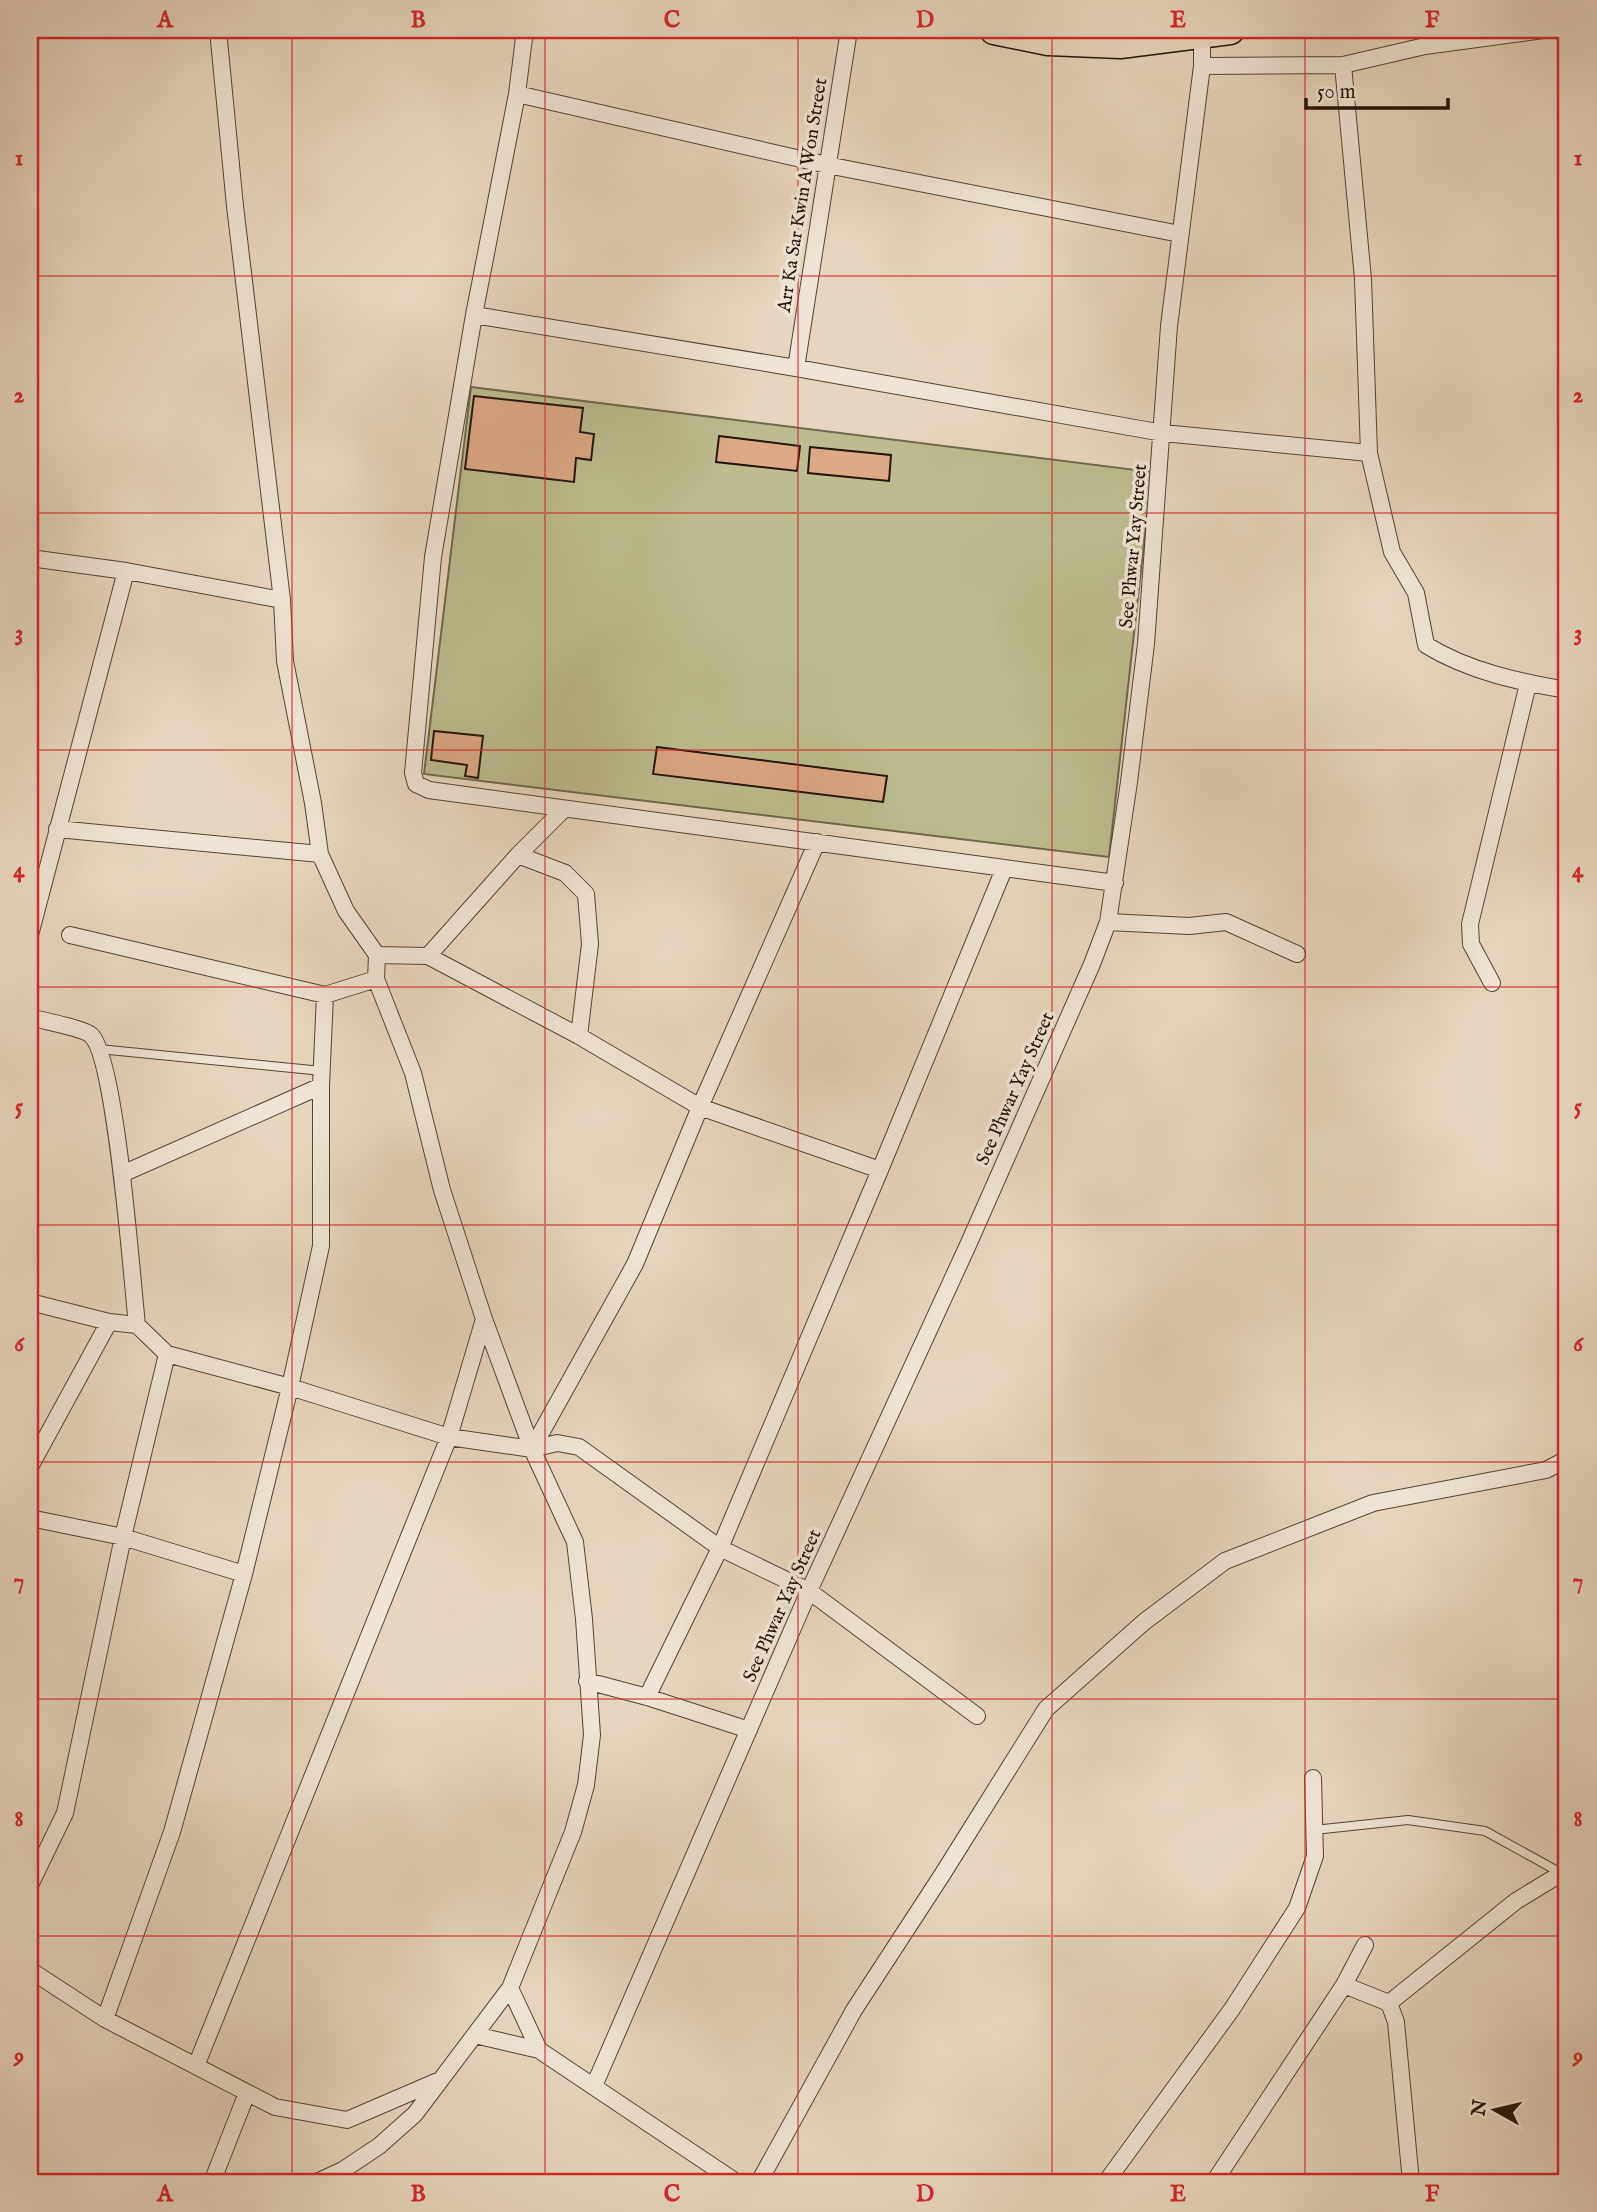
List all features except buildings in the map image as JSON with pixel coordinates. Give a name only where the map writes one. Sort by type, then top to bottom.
[{"type":"highway","points":[[994,30],[1048,41],[1202,34],[1230,30]]},
{"type":"street","points":[[218,30],[235,206],[282,600],[285,661],[313,803],[320,854],[346,911],[377,955],[376,979],[413,1073],[442,1190],[484,1319],[532,1448],[575,1542],[584,1619],[592,1735],[586,1785],[573,1832],[510,1988],[415,2114],[379,2146],[343,2170],[317,2182]]},
{"type":"street","points":[[525,30],[517,94],[474,315],[433,557],[413,773],[416,784],[429,790],[1115,883]]},
{"type":"street","name":"Arr Ka Sar Kwin A Won Street","points":[[796,368],[849,30]]},
{"type":"street","points":[[1202,66],[1343,65],[1424,46],[1543,30]]},
{"type":"street","name":"See Phwar Yay Street","points":[[594,2086],[809,1591],[968,1245],[1108,922],[1146,644],[1169,326],[1202,66],[1202,34]]},
{"type":"street","points":[[1343,65],[1363,279],[1369,453],[1392,552],[1416,593],[1426,645],[1447,658],[1528,684],[1567,690]]},
{"type":"street","points":[[517,94],[827,165],[1180,234]]},
{"type":"street","points":[[474,315],[796,368],[1163,433],[1369,453]]},
{"type":"street","points":[[30,558],[126,571],[282,600]]},
{"type":"street","points":[[30,935],[126,571]]},
{"type":"street","points":[[1492,983],[1471,944],[1470,924],[1528,684]]},
{"type":"street","points":[[428,956],[518,855],[564,809]]},
{"type":"street","points":[[57,829],[320,854]]},
{"type":"street","points":[[532,1448],[635,1264],[700,1107],[817,842]]},
{"type":"street","points":[[518,855],[565,873],[586,894],[590,944],[579,1036]]},
{"type":"street","points":[[647,1697],[720,1548],[880,1170],[1003,869]]},
{"type":"street","points":[[1108,922],[1189,926],[1226,922],[1297,954]]},
{"type":"street","points":[[71,936],[325,995],[376,979]]},
{"type":"street","points":[[377,955],[428,956],[579,1036],[700,1107],[880,1170]]},
{"type":"street","points":[[105,2019],[172,1832],[244,1574],[321,1246],[325,995]]},
{"type":"street","points":[[30,1017],[89,1032],[97,1042],[104,1063],[122,1174],[137,1325]]},
{"type":"street","points":[[122,1174],[322,1078]]},
{"type":"street","points":[[30,1302],[109,1322],[137,1325],[167,1354],[290,1387],[449,1437],[532,1448],[557,1443],[579,1447],[720,1548],[809,1591],[977,1716]]},
{"type":"street","points":[[196,2066],[449,1437],[484,1319]]},
{"type":"street","points":[[30,1467],[109,1322]]},
{"type":"street","points":[[30,1885],[65,1813],[123,1537],[167,1354]]},
{"type":"street","points":[[759,2182],[854,2010],[1046,1709],[1144,1622],[1224,1561],[1374,1503],[1546,1470],[1567,1460]]},
{"type":"street","points":[[30,1518],[123,1537],[244,1574]]},
{"type":"street","points":[[587,1681],[749,1730]]},
{"type":"street","points":[[1106,2182],[1232,2009],[1297,1908],[1315,1856],[1313,1778]]},
{"type":"street","points":[[1389,2003],[1516,1901],[1564,1871]]},
{"type":"street","points":[[1214,2182],[1344,1985],[1365,1945]]},
{"type":"street","points":[[30,1970],[105,2019],[275,2107],[347,2120],[443,2079]]},
{"type":"street","points":[[1344,1985],[1389,2003],[1396,2022],[1411,2182]]},
{"type":"street","points":[[510,1988],[539,2050]]},
{"type":"street","points":[[475,2035],[539,2050],[736,2182]]},
{"type":"street","points":[[212,2182],[247,2093]]},
{"type":"lane","points":[[99,1049],[322,1078]]},
{"type":"lane","points":[[1314,1830],[1408,1820],[1485,1831],[1564,1871]]},
{"type":"green space","points":[[471,387],[1152,472],[1109,857],[424,774]]}]
